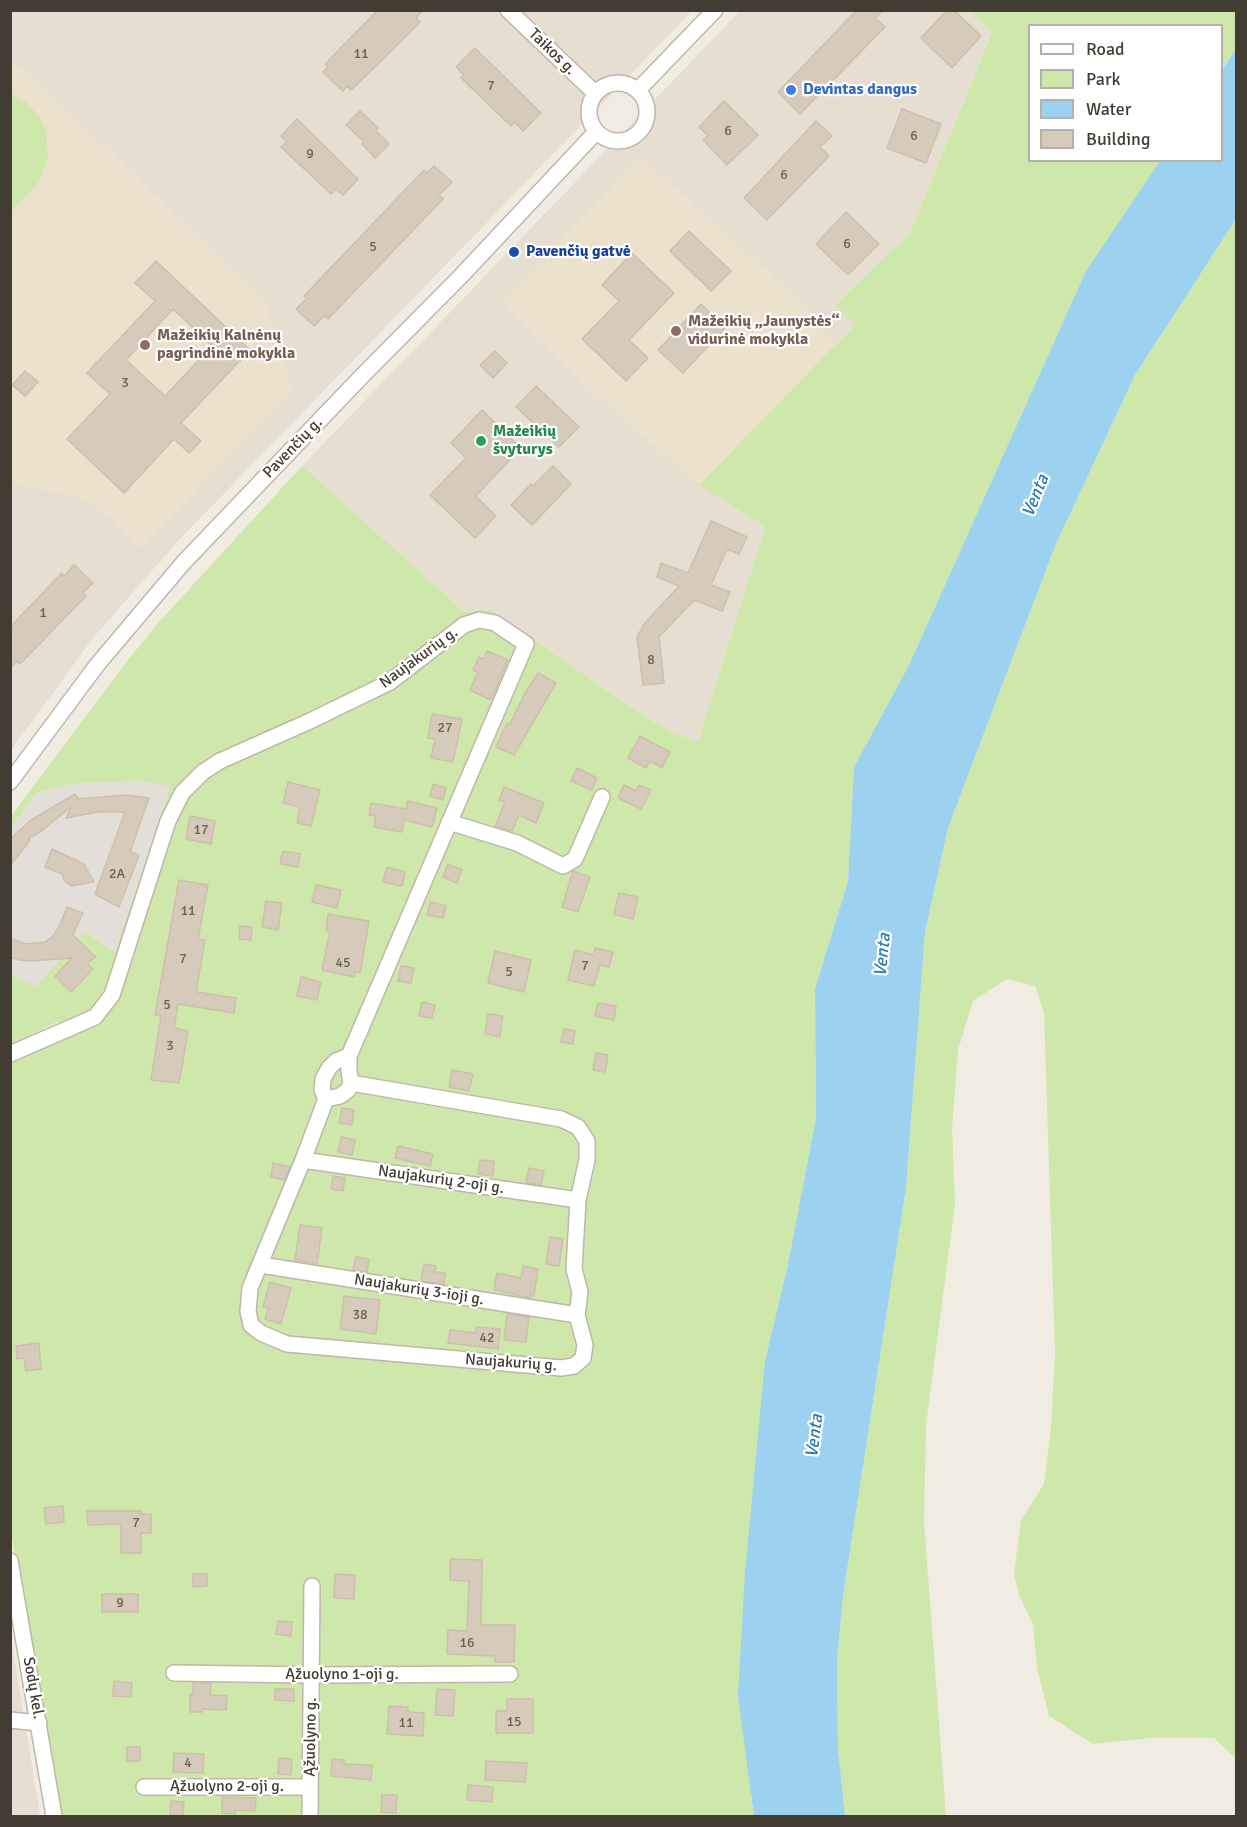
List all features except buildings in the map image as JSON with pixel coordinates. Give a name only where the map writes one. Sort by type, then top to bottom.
[{"type":"street","name":"Taikos g.","points":[[508,10],[595,93]]},
{"type":"street","points":[[638,90],[715,10]]},
{"type":"street","points":[[616,82],[638,90],[646,104],[647,112],[642,128],[637,134],[621,141],[612,141],[596,132],[589,117],[588,108],[595,93],[608,84],[616,82]]},
{"type":"street","name":"Pavenčių g.","points":[[10,782],[97,665],[184,562],[461,276],[596,132]]},
{"type":"street","name":"Naujakurių g.","points":[[10,1054],[95,1017],[112,995],[168,821],[182,793],[203,772],[220,761],[390,682],[464,625],[479,620],[495,623],[526,644],[349,1056],[349,1071],[351,1083],[561,1119],[578,1127],[587,1141],[587,1160],[579,1200],[574,1269],[580,1292],[577,1315],[585,1345],[583,1358],[574,1366],[561,1368],[287,1344],[261,1334],[251,1325],[248,1311],[250,1288],[326,1099],[322,1090],[323,1079],[336,1061],[349,1056]]},
{"type":"street","points":[[449,822],[517,843],[563,866],[575,860],[602,797]]},
{"type":"street","points":[[326,1099],[340,1096],[348,1090],[351,1083]]},
{"type":"street","name":"Naujakurių 2-oji g.","points":[[303,1160],[579,1200]]},
{"type":"street","name":"Naujakurių 3-ioji g.","points":[[261,1265],[577,1315]]},
{"type":"street","name":"Sodų kel.","points":[[10,1561],[54,1816]]},
{"type":"street","name":"Ąžuolyno g.","points":[[310,1816],[312,1586]]},
{"type":"street","name":"Ąžuolyno 1-oji g.","points":[[174,1673],[510,1674]]},
{"type":"street","points":[[10,1720],[39,1723]]},
{"type":"street","name":"Ąžuolyno 2-oji g.","points":[[144,1787],[310,1787]]},
{"type":"shaded area","points":[[11,11],[692,11],[178,541],[93,638],[11,750]]},
{"type":"shaded area","points":[[740,11],[970,11],[992,31],[910,233],[835,305],[855,325],[699,485],[765,525],[698,743],[646,718],[493,611],[465,612],[302,466]]},
{"type":"shaded area","name":"Mažeikių Kalnėnų pagrindinė mokykla","points":[[10,62],[24,68],[266,301],[292,390],[141,549],[92,504],[76,497],[11,483]]},
{"type":"shaded area","name":"Mažeikių „Jaunystės“ vidurinė mokykla","points":[[641,156],[812,312],[807,317],[836,346],[699,485],[596,395],[501,302]]},
{"type":"shaded area","points":[[143,781],[170,785],[115,952],[85,932],[36,988],[11,975],[11,828],[36,793],[77,783]]},
{"type":"shaded area","points":[[11,1638],[40,1816],[11,1816]]},
{"type":"green space","points":[[970,11],[1236,11],[1236,49],[1223,68],[1223,24],[1028,24],[1028,162],[1159,162],[1086,271],[909,665],[854,767],[848,881],[815,989],[816,1118],[787,1269],[765,1361],[751,1797],[754,1816],[60,1816],[11,1532],[10,1061],[61,1036],[59,1021],[11,1045],[11,975],[36,987],[85,932],[115,952],[170,786],[143,781],[77,783],[36,793],[11,828],[11,816],[159,622],[302,466],[465,612],[493,611],[646,718],[676,734],[698,742],[765,526],[699,485],[855,325],[835,305],[910,233],[992,32]]},
{"type":"green space","points":[[11,94],[26,102],[40,118],[46,130],[48,157],[39,182],[11,211]]},
{"type":"green space","points":[[1236,219],[1236,1759],[1214,1738],[1150,1738],[1093,1744],[1049,1716],[1037,1668],[1033,1624],[1019,1595],[1014,1574],[1021,1520],[1044,1484],[1051,1428],[1055,1353],[1044,1012],[1035,986],[1007,979],[973,1001],[958,1050],[952,1129],[955,1204],[926,1425],[924,1522],[946,1816],[845,1816],[838,1749],[837,1660],[843,1596],[906,1188],[925,932],[948,828],[1055,546],[1135,375]]},
{"type":"water","name":"Venta","points":[[1236,49],[1236,219],[1135,375],[1055,546],[948,828],[925,932],[906,1188],[843,1596],[837,1660],[838,1749],[845,1816],[754,1816],[738,1696],[745,1573],[765,1361],[787,1269],[816,1118],[815,989],[848,881],[854,767],[909,665],[1086,271],[1159,162],[1223,162],[1223,68]]},
{"type":"place","name":"Devintas dangus","points":[[791,90]]},
{"type":"place","name":"Pavenčių gatvė","points":[[514,252]]},
{"type":"place","name":"Mažeikių „Jaunystės“ vidurinė mokykla","points":[[676,331]]},
{"type":"place","name":"Mažeikių Kalnėnų pagrindinė mokykla","points":[[145,345]]},
{"type":"place","name":"Mažeikių švyturys","points":[[481,441]]}]
